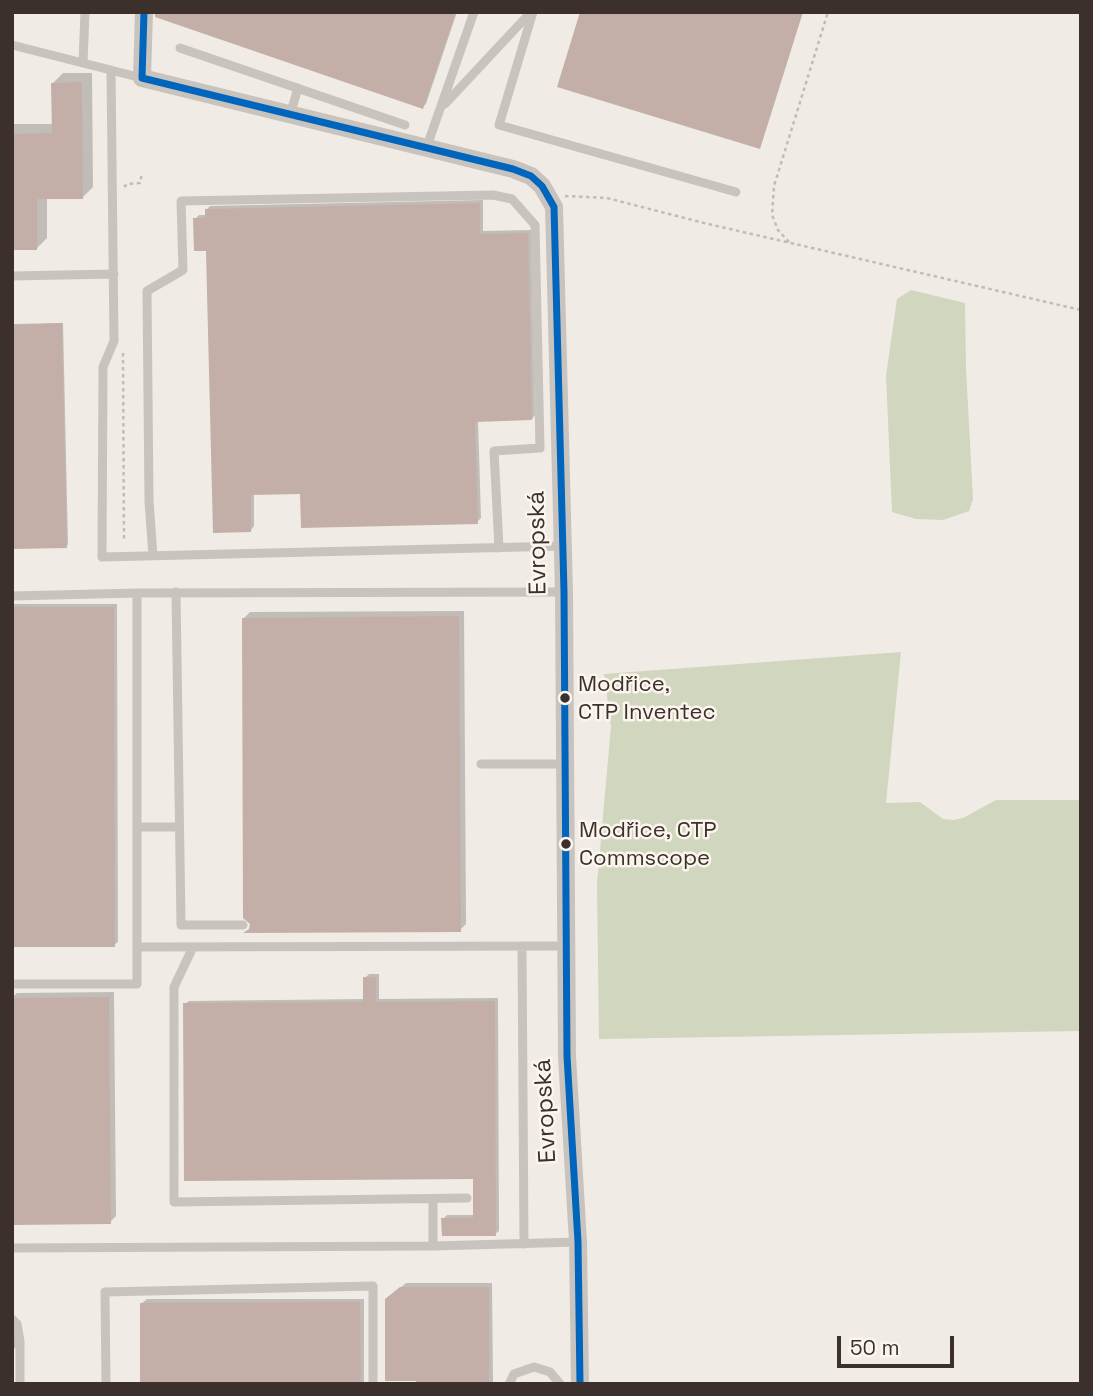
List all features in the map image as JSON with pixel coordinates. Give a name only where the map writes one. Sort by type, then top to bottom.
[{"type":"street","points":[[144,12],[142,78],[513,169],[531,176],[550,197]]},
{"type":"street","name":"Evropská","points":[[550,197],[554,207],[555,234],[564,592],[567,1056],[578,1242],[580,1384]]},
{"type":"lane","points":[[83,63],[85,12]]},
{"type":"lane","points":[[426,149],[474,12]]},
{"type":"lane","points":[[441,107],[532,12]]},
{"type":"lane","points":[[532,12],[499,125],[736,192]]},
{"type":"lane","points":[[12,45],[142,78]]},
{"type":"lane","points":[[180,48],[405,125]]},
{"type":"lane","points":[[111,70],[113,344],[103,367],[102,557],[563,546]]},
{"type":"lane","points":[[290,115],[298,88]]},
{"type":"lane","points":[[153,556],[149,501],[147,291],[183,270],[181,201],[493,195],[512,199],[535,225],[540,448],[494,451],[499,548]]},
{"type":"lane","points":[[12,276],[114,275]]},
{"type":"lane","points":[[12,596],[176,592],[564,592]]},
{"type":"lane","points":[[176,592],[181,925],[243,925]]},
{"type":"lane","points":[[12,984],[137,984],[137,593]]},
{"type":"lane","points":[[481,764],[565,764]]},
{"type":"lane","points":[[137,827],[179,827]]},
{"type":"lane","points":[[137,947],[566,946]]},
{"type":"lane","points":[[193,947],[174,987],[174,1202],[467,1198]]},
{"type":"lane","points":[[522,947],[524,1244]]},
{"type":"lane","points":[[433,1199],[433,1246]]},
{"type":"lane","points":[[12,1248],[433,1246],[578,1242]]},
{"type":"lane","points":[[106,1384],[105,1292],[373,1286],[373,1384]]},
{"type":"lane","points":[[12,1319],[17,1324],[20,1341],[19,1384]]},
{"type":"lane","points":[[509,1384],[514,1374],[534,1367],[550,1373],[560,1384]]},
{"type":"path","points":[[789,242],[778,230],[772,215],[774,186],[828,12]]},
{"type":"path","points":[[550,197],[577,195],[607,198],[1081,310]]},
{"type":"green space","points":[[911,290],[965,303],[973,499],[969,511],[943,520],[916,519],[892,512],[886,376],[897,299]]},
{"type":"green space","points":[[901,652],[886,803],[920,802],[943,819],[954,820],[996,800],[1081,800],[1081,1031],[599,1039],[597,884],[611,726],[604,674]]},
{"type":"building","points":[[155,12],[456,12],[423,109],[155,17]]},
{"type":"building","points":[[580,12],[803,12],[760,149],[557,87]]},
{"type":"building","points":[[82,82],[83,199],[37,199],[37,250],[12,250],[12,134],[52,133],[51,83]]},
{"type":"building","points":[[480,203],[480,234],[528,233],[532,420],[475,422],[478,524],[301,528],[300,494],[251,495],[251,532],[213,533],[206,251],[194,251],[193,218],[205,218],[205,209]]},
{"type":"building","points":[[62,323],[67,548],[12,549],[12,325]]},
{"type":"building","points":[[12,607],[114,607],[115,947],[12,947]]},
{"type":"building","points":[[459,616],[461,932],[243,933],[249,929],[250,924],[243,918],[242,618]]},
{"type":"building","points":[[363,977],[376,977],[376,1002],[495,1001],[496,1236],[442,1236],[441,1218],[473,1218],[473,1179],[184,1181],[183,1003],[363,1002]]},
{"type":"building","points":[[109,997],[111,1224],[12,1225],[12,998]]},
{"type":"building","points":[[400,1287],[489,1287],[489,1384],[416,1384],[416,1381],[385,1381],[385,1299]]},
{"type":"building","points":[[360,1302],[361,1384],[140,1384],[140,1303]]},
{"type":"transit line","points":[[144,12],[142,78],[513,169],[531,176],[542,186],[554,207],[564,592],[567,1056],[578,1242],[580,1384]]},
{"type":"place","name":"Modřice, CTP Inventec","points":[[565,698]]},
{"type":"place","name":"Modřice, CTP Commscope","points":[[566,844]]}]
